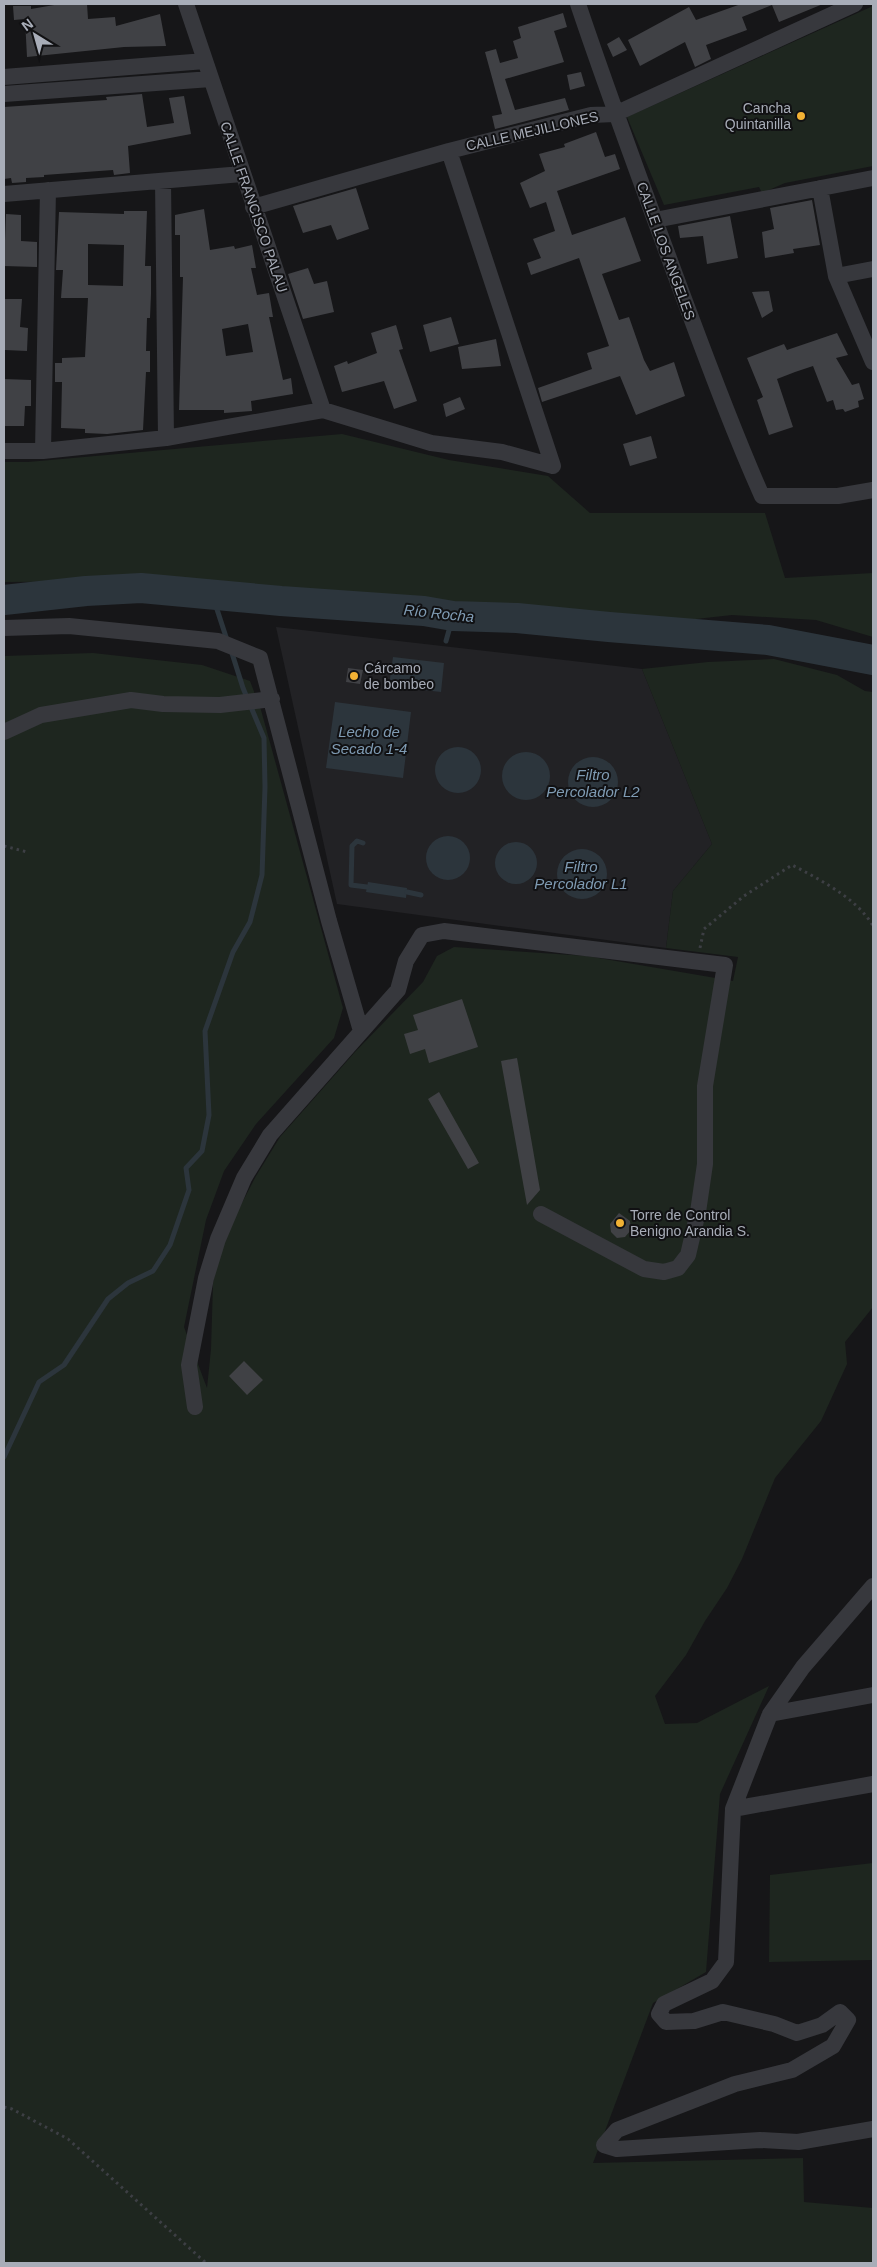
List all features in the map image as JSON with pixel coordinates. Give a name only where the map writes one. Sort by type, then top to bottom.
[{"type":"street","name":"CALLE FRANCISCO PALAU","points":[[186,4],[323,410]]},
{"type":"street","name":"CALLE LOS ANGELES","points":[[578,4],[615,114],[739,445],[762,496],[838,496],[873,490]]},
{"type":"street","name":"CALLE MEJILLONES","points":[[253,207],[449,151],[591,114],[615,114],[855,4]]},
{"type":"street","points":[[4,77],[205,61]]},
{"type":"street","points":[[4,94],[211,78]]},
{"type":"street","points":[[4,451],[43,451],[166,438],[323,410],[430,443],[502,452],[553,466],[449,151]]},
{"type":"street","points":[[4,194],[242,174]]},
{"type":"street","points":[[655,220],[873,178]]},
{"type":"street","points":[[163,181],[166,438]]},
{"type":"street","points":[[820,188],[836,276],[873,362]]},
{"type":"street","points":[[43,451],[48,190]]},
{"type":"street","points":[[836,276],[873,269]]},
{"type":"street","points":[[4,628],[69,626],[218,641],[260,658],[329,921],[362,1031]]},
{"type":"street","points":[[4,732],[41,715],[131,700],[163,704],[220,705],[272,699]]},
{"type":"street","points":[[195,1407],[189,1365],[206,1278],[218,1239],[244,1178],[270,1135],[398,990],[406,961],[422,935],[444,932],[725,965],[705,1086],[705,1164],[698,1212],[688,1255],[678,1268],[664,1272],[644,1269],[541,1214]]},
{"type":"street","points":[[873,1586],[804,1667],[770,1714],[733,1809],[726,1962],[712,1981],[664,2004],[660,2014],[666,2022],[694,2021],[723,2012],[774,2024],[797,2033],[822,2025],[840,2012],[848,2020],[833,2046],[792,2070],[735,2084],[617,2130],[604,2145],[617,2149],[760,2140],[798,2142],[873,2129]]},
{"type":"street","points":[[770,1714],[873,1695]]},
{"type":"street","points":[[733,1809],[873,1784]]},
{"type":"path","points":[[4,846],[26,852]]},
{"type":"path","points":[[697,961],[704,929],[744,896],[792,865],[827,884],[867,916],[873,926]]},
{"type":"path","points":[[4,2107],[12,2109],[68,2139],[206,2263]]},
{"type":"shaded area","points":[[873,6],[873,166],[785,183],[762,193],[759,187],[664,205],[627,117]]},
{"type":"shaded area","points":[[342,434],[449,460],[548,476],[590,513],[765,513],[785,578],[873,573],[873,637],[816,620],[732,615],[669,622],[602,615],[580,622],[531,610],[413,606],[162,581],[4,582],[4,462],[28,462]]},
{"type":"shaded area","points":[[276,627],[642,669],[712,844],[673,891],[666,948],[337,904]]},
{"type":"shaded area","points":[[93,653],[202,665],[250,681],[261,710],[343,1008],[334,1038],[256,1124],[224,1171],[206,1220],[184,1327],[207,1388],[211,1349],[213,1284],[219,1247],[256,1176],[280,1137],[355,1052],[423,982],[437,956],[454,947],[587,956],[733,981],[738,957],[666,948],[673,891],[712,844],[642,669],[708,662],[774,659],[837,675],[865,691],[873,692],[873,1307],[845,1342],[847,1364],[821,1421],[775,1478],[742,1559],[727,1588],[705,1621],[686,1655],[655,1696],[665,1724],[697,1723],[769,1686],[720,1794],[706,1972],[653,2003],[593,2163],[803,2158],[804,2202],[873,2208],[873,2263],[4,2263],[4,656]]},
{"type":"shaded area","points":[[873,1863],[873,1960],[769,1962],[770,1875]]},
{"type":"water","points":[[393,657],[444,663],[441,692],[389,686]]},
{"type":"water","name":"Lecho de Secado 1-4","points":[[335,702],[411,712],[403,778],[326,768]]},
{"type":"water","points":[[458,747],[471,751],[477,757],[481,770],[477,783],[471,789],[458,793],[445,789],[439,783],[435,770],[439,757],[445,751]]},
{"type":"water","points":[[526,752],[535,754],[543,759],[548,767],[550,776],[548,785],[543,793],[535,798],[526,800],[517,798],[509,793],[504,785],[502,776],[504,767],[509,759],[517,754]]},
{"type":"water","name":"Filtro Percolador L2","points":[[588,757],[598,757],[611,764],[618,777],[618,787],[611,800],[598,807],[588,807],[579,803],[572,796],[568,787],[568,777],[572,768],[579,761]]},
{"type":"water","points":[[448,836],[460,840],[466,846],[470,858],[466,870],[460,876],[448,880],[436,876],[430,870],[426,858],[430,846],[436,840]]},
{"type":"water","points":[[516,842],[531,848],[537,863],[531,878],[516,884],[501,878],[495,863],[501,848]]},
{"type":"water","name":"Filtro Percolador L1","points":[[577,849],[587,849],[600,856],[607,869],[607,879],[600,892],[587,899],[577,899],[568,895],[561,888],[557,879],[557,869],[561,860],[568,853]]},
{"type":"water","points":[[368,882],[407,888],[406,898],[366,892]]},
{"type":"building","points":[[60,4],[87,4],[88,19],[115,17],[116,26],[160,14],[166,46],[124,47],[27,57],[25,19],[14,20],[13,6],[31,6],[31,9]]},
{"type":"building","points":[[741,4],[823,4],[779,22],[772,5],[742,17],[747,30],[706,45],[711,59],[695,67],[685,42],[640,66],[628,40],[689,7],[696,20]]},
{"type":"building","points":[[563,13],[567,27],[554,31],[564,62],[505,79],[515,110],[565,98],[569,110],[495,129],[492,116],[502,114],[485,52],[496,49],[500,63],[518,58],[513,41],[521,38],[518,27]]},
{"type":"building","points":[[619,37],[627,50],[613,57],[607,44]]},
{"type":"building","points":[[581,72],[585,86],[570,90],[567,75]]},
{"type":"building","points":[[142,94],[147,127],[174,123],[169,98],[184,96],[191,134],[128,146],[130,173],[114,175],[113,170],[44,175],[44,177],[26,178],[26,182],[12,183],[11,178],[4,179],[4,107],[107,100],[106,97]]},
{"type":"building","points":[[596,132],[605,157],[615,154],[620,169],[557,191],[572,235],[625,217],[641,261],[602,274],[619,320],[629,317],[644,360],[650,371],[674,362],[685,396],[636,415],[620,376],[542,402],[538,388],[592,369],[587,353],[609,346],[579,258],[531,275],[527,263],[541,258],[533,239],[555,231],[546,202],[530,208],[520,183],[545,171],[539,154],[565,147],[564,144]]},
{"type":"building","points":[[356,188],[369,229],[337,240],[331,225],[303,233],[293,206]]},
{"type":"building","points":[[812,200],[820,245],[793,249],[794,253],[765,258],[762,232],[774,229],[770,208]]},
{"type":"building","points":[[204,209],[210,250],[234,246],[235,249],[252,245],[256,268],[251,268],[257,295],[269,293],[273,317],[269,317],[283,380],[291,378],[293,394],[251,401],[252,411],[224,413],[224,410],[179,410],[183,277],[180,277],[180,235],[175,235],[175,215]],"holes":[[[248,324],[253,352],[226,356],[222,329]]]},
{"type":"building","points":[[124,211],[147,211],[145,266],[151,266],[151,294],[150,318],[147,318],[146,351],[150,351],[150,372],[146,372],[143,430],[107,434],[85,433],[85,429],[61,428],[62,382],[55,382],[55,363],[62,363],[62,358],[85,357],[88,298],[61,298],[63,270],[56,270],[59,212],[124,214]],"holes":[[[88,244],[124,245],[123,286],[88,285]]]},
{"type":"building","points":[[6,214],[21,215],[21,241],[37,242],[37,267],[4,266]]},
{"type":"building","points":[[730,216],[738,258],[707,264],[703,236],[680,238],[678,226]]},
{"type":"building","points":[[308,268],[314,284],[327,281],[334,312],[303,319],[288,274]]},
{"type":"building","points":[[769,291],[773,311],[762,318],[752,292]]},
{"type":"building","points":[[4,299],[22,299],[20,327],[28,328],[27,351],[5,350]]},
{"type":"building","points":[[451,317],[459,344],[430,352],[423,325]]},
{"type":"building","points":[[396,325],[403,349],[399,350],[417,401],[394,409],[384,381],[342,392],[334,366],[347,361],[348,364],[377,353],[371,333]]},
{"type":"building","points":[[837,333],[848,355],[836,358],[852,385],[859,383],[864,399],[858,401],[859,407],[845,412],[843,409],[836,410],[833,400],[827,402],[813,366],[777,379],[793,427],[769,435],[757,400],[763,397],[747,358],[784,344],[787,350]]},
{"type":"building","points":[[496,339],[501,366],[462,369],[458,347]]},
{"type":"building","points":[[4,379],[31,380],[31,406],[25,406],[24,426],[4,426]]},
{"type":"building","points":[[460,397],[465,409],[446,417],[443,404]]},
{"type":"building","points":[[651,436],[657,458],[630,466],[623,444]]},
{"type":"building","name":"Cárcamo de bombeo","points":[[348,668],[363,670],[360,684],[346,682]]},
{"type":"building","points":[[462,999],[478,1047],[429,1063],[425,1049],[410,1054],[404,1034],[418,1030],[413,1015]]},
{"type":"building","points":[[517,1058],[540,1190],[527,1205],[501,1061]]},
{"type":"building","points":[[439,1092],[479,1163],[468,1169],[428,1099]]},
{"type":"building","name":"Torre de Control Benigno Arandia S.","points":[[619,1213],[630,1221],[631,1230],[625,1237],[617,1238],[611,1232],[610,1224]]},
{"type":"building","points":[[244,1361],[263,1380],[247,1395],[229,1376]]},
{"type":"waterway","name":"Río Rocha","points":[[4,600],[86,591],[141,588],[281,601],[424,611],[453,616],[517,618],[768,640],[873,660]]},
{"type":"waterway","points":[[212,594],[227,640]]},
{"type":"waterway","points":[[446,641],[453,616]]},
{"type":"waterway","points":[[4,1457],[39,1382],[64,1365],[108,1299],[128,1283],[153,1271],[170,1245],[189,1190],[186,1168],[202,1151],[209,1115],[205,1031],[233,952],[250,922],[262,875],[265,787],[264,738],[243,688],[231,650]]},
{"type":"waterway","points":[[363,843],[357,841],[352,846],[351,885],[367,887]]},
{"type":"waterway","points":[[407,892],[421,895]]},
{"type":"place","name":"Cancha Quintanilla","points":[[801,116]]},
{"type":"place","name":"Cárcamo de bombeo","points":[[354,676]]},
{"type":"place","name":"Torre de Control Benigno Arandia S.","points":[[620,1223]]}]
